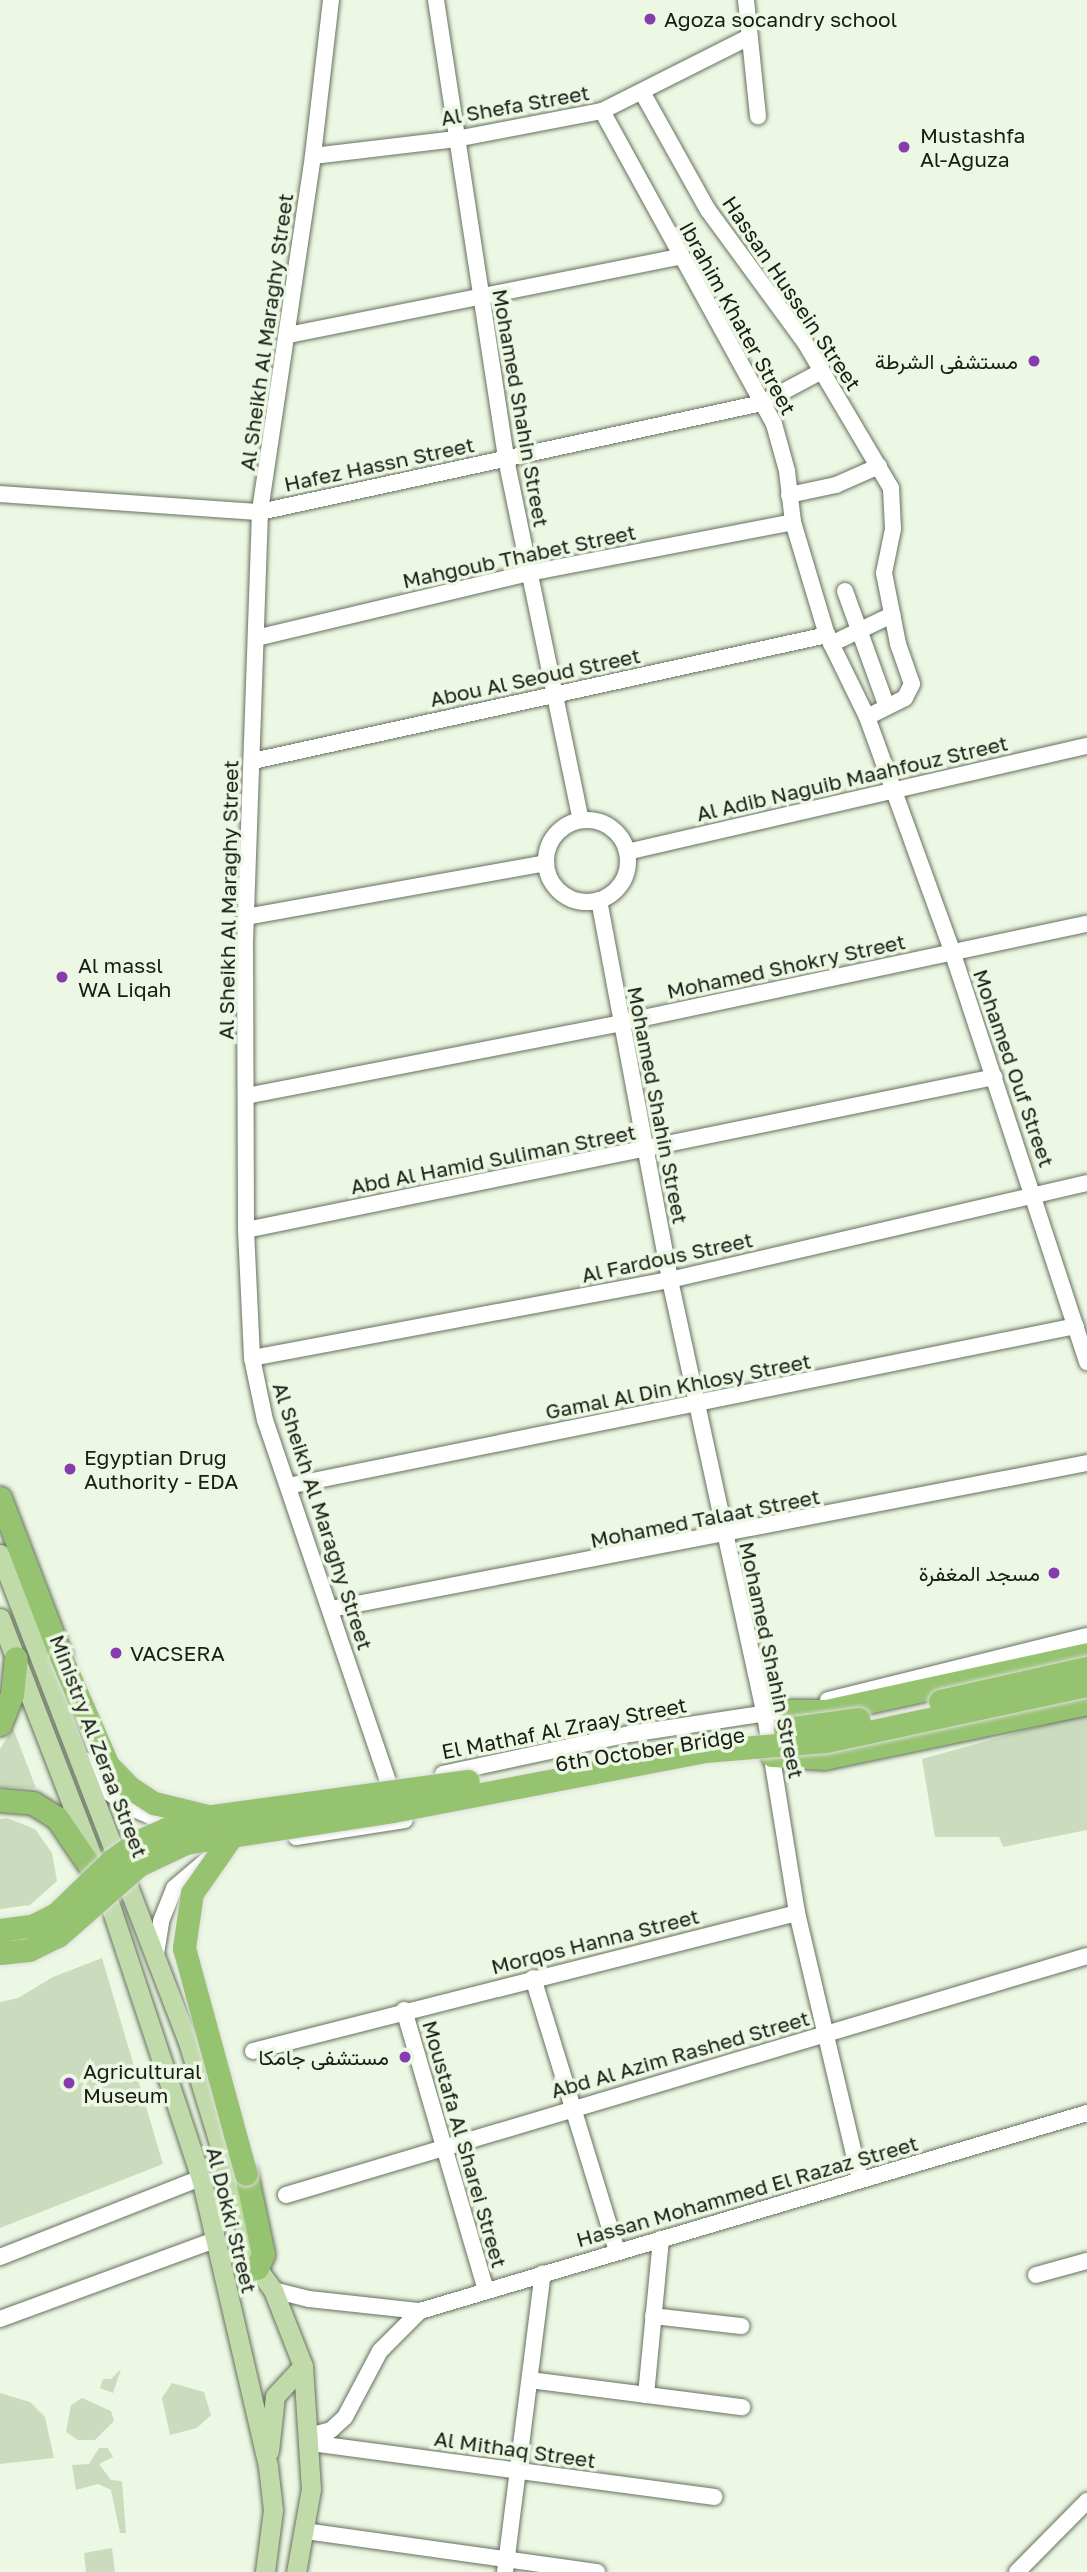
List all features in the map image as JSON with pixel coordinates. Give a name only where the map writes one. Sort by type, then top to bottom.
[{"type":"highway","points":[[0,1498],[94,1741],[122,1780],[154,1803],[211,1816]]},
{"type":"highway","points":[[790,1711],[826,1711],[1087,1654]]},
{"type":"highway","points":[[0,1724],[12,1694],[16,1658]]},
{"type":"highway","name":"6th October Bridge","points":[[211,1816],[456,1784],[703,1736],[836,1723],[1087,1668]]},
{"type":"highway","name":"6th October Bridge","points":[[0,1953],[29,1950],[58,1936],[139,1864],[161,1853],[234,1833],[393,1811],[705,1751],[826,1741],[1087,1685]]},
{"type":"highway","points":[[772,1755],[824,1758],[1087,1703]]},
{"type":"highway","points":[[0,1800],[33,1803],[57,1818],[104,1887]]},
{"type":"highway","points":[[0,1930],[34,1925],[56,1913],[138,1841],[211,1816]]},
{"type":"highway","points":[[234,1833],[192,1893],[184,1948],[246,2174],[262,2254],[257,2268]]},
{"type":"main road","name":"Ministry Al Zeraa Street","points":[[0,1554],[156,1954]]},
{"type":"main road","points":[[0,1618],[104,1887]]},
{"type":"main road","name":"Al Dokki Street","points":[[104,1887],[201,2178],[216,2239],[268,2466],[273,2510],[265,2572]]},
{"type":"main road","name":"Al Dokki Street","points":[[156,1954],[188,2042],[257,2268],[273,2290],[303,2366],[310,2440],[304,2531],[296,2572]]},
{"type":"main road","points":[[268,2466],[275,2396],[303,2366]]},
{"type":"street","name":"Al Sheikh Al Maraghy Street","points":[[331,0],[313,156],[260,512],[246,917],[246,1230],[252,1358],[265,1420],[389,1784]]},
{"type":"street","name":"Mohamed Shahin Street","points":[[436,0],[506,458],[552,694],[581,820]]},
{"type":"street","points":[[746,0],[758,117]]},
{"type":"street","name":"Al Shefa Street","points":[[313,156],[456,139],[602,111],[749,37]]},
{"type":"street","name":"Hassan Hussein Street","points":[[642,92],[708,210],[822,371],[880,466],[894,503],[884,564],[892,615],[912,684],[909,694],[887,707]]},
{"type":"street","name":"Ibrahim Khater Street","points":[[602,111],[680,257],[730,338],[782,447],[793,522],[829,640],[867,718],[893,790]]},
{"type":"street","points":[[288,335],[480,299],[680,257]]},
{"type":"street","name":"Hafez Hassn Street","points":[[0,494],[260,512],[762,403],[822,371]]},
{"type":"street","points":[[789,495],[836,485],[880,466]]},
{"type":"street","name":"Mahgoub Thabet Street","points":[[256,638],[529,573],[793,522]]},
{"type":"street","points":[[845,591],[887,707],[867,718]]},
{"type":"street","name":"Abou Al Seoud Street","points":[[253,761],[552,694],[829,640],[860,630],[892,615]]},
{"type":"street","name":"Al Adib Naguib Maahfouz Street","points":[[627,852],[1087,746]]},
{"type":"street","name":"Mohamed Ouf Street","points":[[893,790],[995,1077],[1087,1362]]},
{"type":"street","points":[[581,820],[605,824],[622,840],[627,852],[628,864],[619,887],[598,900],[570,898],[549,878],[546,863],[551,840],[559,831],[581,820]]},
{"type":"street","points":[[246,917],[546,863]]},
{"type":"street","name":"Mohamed Shahin Street","points":[[598,900],[670,1280],[765,1715],[797,1913],[860,2180]]},
{"type":"street","name":"Mohamed Shokry Street","points":[[246,1096],[620,1023],[1087,924]]},
{"type":"street","name":"Abd Al Hamid Suliman Street","points":[[246,1230],[644,1151],[995,1077]]},
{"type":"street","name":"Al Fardous Street","points":[[252,1358],[670,1280],[1087,1183]]},
{"type":"street","name":"Gamal Al Din Khlosy Street","points":[[288,1486],[1076,1326]]},
{"type":"street","name":"Mohamed Talaat Street","points":[[331,1609],[725,1536],[1087,1463]]},
{"type":"street","name":"El Mathaf Al Zraay Street","points":[[74,1746],[106,1790],[150,1816],[176,1819],[389,1784],[630,1734],[790,1711],[1087,1636]]},
{"type":"street","points":[[156,1954],[161,1921],[174,1888],[209,1857],[256,1841],[351,1830],[698,1763],[772,1755],[1087,1692]]},
{"type":"street","points":[[254,1805],[247,1824],[256,1841]]},
{"type":"street","name":"Morqos Hanna Street","points":[[253,2051],[404,2010],[797,1913]]},
{"type":"street","name":"Abd Al Azim Rashed Street","points":[[286,2195],[443,2146],[1086,1959]]},
{"type":"street","points":[[533,1978],[617,2251]]},
{"type":"street","name":"Moustafa Al Sharei Street","points":[[404,2010],[486,2290]]},
{"type":"street","name":"Hassan Mohammed El Razaz Street","points":[[273,2290],[309,2299],[420,2311],[1087,2113]]},
{"type":"street","points":[[0,2257],[201,2178]]},
{"type":"street","points":[[0,2319],[216,2239]]},
{"type":"street","points":[[646,2395],[661,2239]]},
{"type":"street","points":[[1036,2275],[1087,2261]]},
{"type":"street","points":[[506,2566],[544,2273]]},
{"type":"street","name":"Hassan Mohammed El Razaz Street","points":[[310,2440],[331,2430],[345,2417],[380,2351],[420,2311]]},
{"type":"street","points":[[653,2315],[741,2326]]},
{"type":"street","points":[[530,2380],[742,2407]]},
{"type":"street","name":"Al Mithaq Street","points":[[310,2440],[714,2497]]},
{"type":"street","points":[[1017,2572],[1087,2501]]},
{"type":"street","points":[[304,2531],[506,2566],[597,2572]]},
{"type":"green space","points":[[1087,1713],[1087,1830],[1003,1847],[999,1837],[935,1837],[922,1759]]},
{"type":"green space","points":[[13,1728],[36,1788],[0,1787],[0,1749]]},
{"type":"green space","points":[[7,1818],[35,1829],[52,1853],[57,1881],[30,1905],[0,1909],[0,1819]]},
{"type":"green space","name":"Agricultural Museum","points":[[102,1958],[163,2164],[0,2228],[0,2002],[18,1998],[53,1977]]},
{"type":"green space","points":[[121,2369],[113,2393],[100,2388],[103,2379],[111,2379]]},
{"type":"green space","points":[[172,2383],[204,2392],[211,2415],[197,2428],[170,2435],[162,2398]]},
{"type":"green space","points":[[0,2393],[30,2402],[45,2417],[54,2458],[0,2464]]},
{"type":"green space","points":[[82,2398],[111,2411],[114,2421],[95,2440],[78,2440],[66,2432],[71,2405]]},
{"type":"green space","points":[[99,2448],[108,2448],[113,2457],[99,2464],[111,2480],[122,2481],[126,2533],[120,2533],[111,2490],[98,2484],[76,2490],[72,2465],[89,2464]]},
{"type":"green space","points":[[112,2548],[115,2572],[86,2572],[84,2553]]},
{"type":"place","name":"Agoza socandry school","points":[[650,19]]},
{"type":"place","name":"Mustashfa Al-Aguza","points":[[904,147]]},
{"type":"place","name":"مستشفى الشرطة","points":[[1034,361]]},
{"type":"place","name":"Al massl WA Liqah","points":[[62,977]]},
{"type":"place","name":"Egyptian Drug Authority - EDA","points":[[70,1469]]},
{"type":"place","name":"مسجد المغفرة","points":[[1054,1573]]},
{"type":"place","name":"VACSERA","points":[[116,1653]]},
{"type":"place","name":"مستشفى جامكا","points":[[405,2057]]},
{"type":"place","name":"Agricultural Museum","points":[[69,2083]]}]
